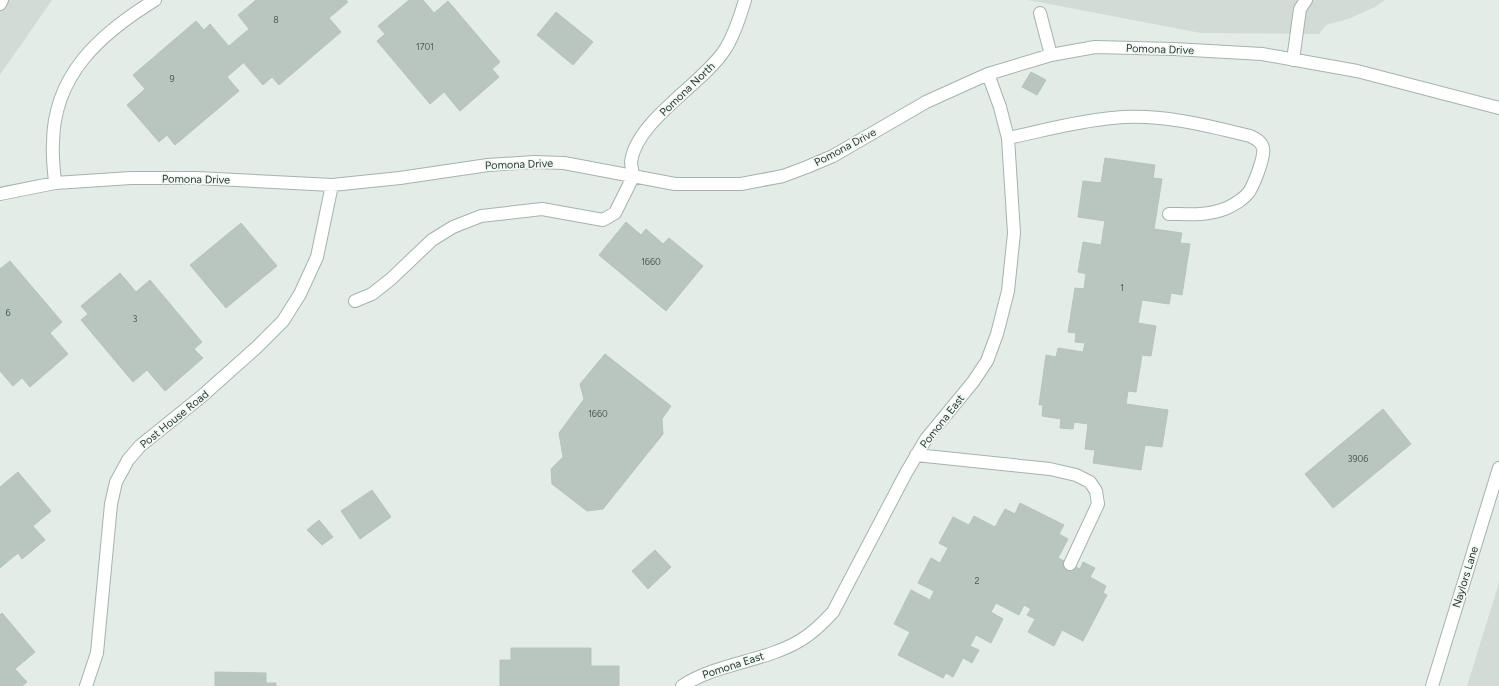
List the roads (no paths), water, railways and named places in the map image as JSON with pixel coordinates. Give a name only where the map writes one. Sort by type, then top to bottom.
[{"type":"street","points":[[0,4],[2,0]]},
{"type":"street","points":[[55,183],[53,144],[56,115],[62,91],[73,71],[90,50],[110,32],[154,0]]},
{"type":"street","name":"Pomona North","points":[[633,177],[631,163],[634,150],[642,136],[656,118],[703,76],[724,51],[734,34],[745,0]]},
{"type":"street","points":[[1293,60],[1300,9],[1306,0]]},
{"type":"street","points":[[1040,13],[1051,55]]},
{"type":"street","name":"Pomona Drive","points":[[0,194],[55,183],[131,178],[196,178],[332,185],[400,178],[488,165],[534,162],[564,163],[675,184],[741,184],[783,176],[833,156],[926,102],[988,74],[1051,55],[1095,47],[1174,49],[1262,54],[1357,71],[1499,108]]},
{"type":"street","name":"Pomona East","points":[[682,686],[698,676],[776,651],[800,641],[818,629],[833,612],[916,455],[926,439],[973,382],[987,361],[997,334],[1008,291],[1014,233],[1008,138],[1000,107],[988,74]]},
{"type":"street","points":[[1008,138],[1113,118],[1148,118],[1195,123],[1250,136],[1260,141],[1263,149],[1260,165],[1249,191],[1239,202],[1225,209],[1205,215],[1169,214]]},
{"type":"street","points":[[355,301],[372,294],[391,279],[432,240],[452,227],[481,216],[542,209],[603,220],[615,213],[633,177]]},
{"type":"street","name":"Post House Road","points":[[86,686],[97,653],[111,504],[116,482],[128,460],[140,446],[208,392],[283,321],[300,294],[317,257],[332,185]]},
{"type":"street","points":[[916,455],[1050,469],[1076,475],[1090,482],[1096,491],[1098,504],[1070,564]]},
{"type":"street","name":"Naylors Lane","points":[[1432,686],[1499,468]]}]
